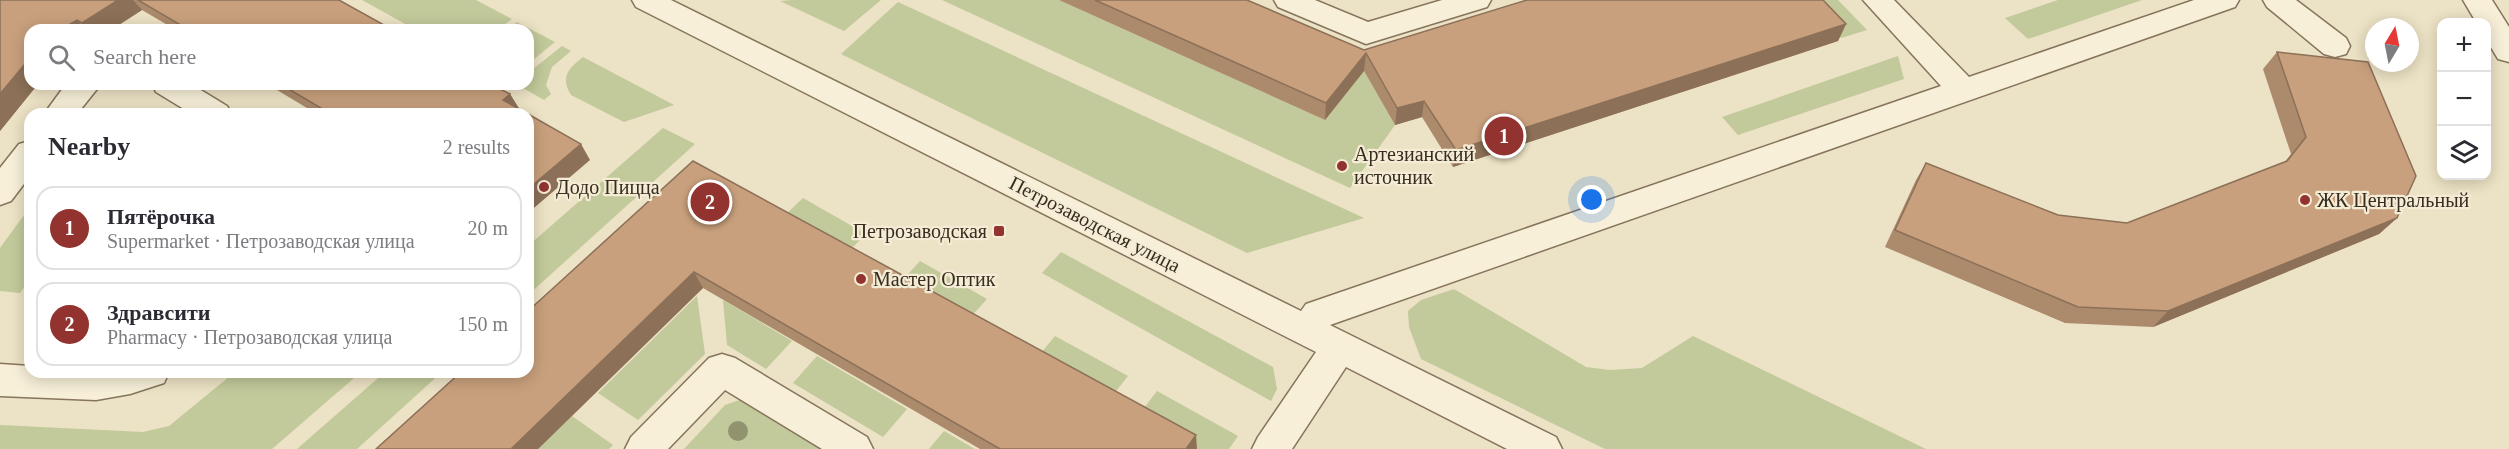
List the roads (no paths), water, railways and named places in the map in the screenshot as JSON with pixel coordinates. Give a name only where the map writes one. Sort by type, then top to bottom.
[{"type":"street","name":"Петрозаводская улица","points":[[646,0],[1543,449]]},
{"type":"street","points":[[1287,0],[1366,33],[1477,0]]},
{"type":"street","points":[[1876,0],[1963,90]]},
{"type":"street","points":[[1306,330],[1318,314],[2225,0]]},
{"type":"street","points":[[2277,0],[2335,46]]},
{"type":"street","points":[[2476,0],[2508,47]]},
{"type":"street","points":[[64,108],[78,90]]},
{"type":"street","points":[[177,90],[206,108]]},
{"type":"street","points":[[0,192],[24,161]]},
{"type":"street","points":[[1271,449],[1340,347]]},
{"type":"street","points":[[644,449],[722,369],[854,449]]},
{"type":"street","points":[[0,380],[96,384],[124,378]]},
{"type":"place","name":"Пятёрочка","points":[[1504,136]]},
{"type":"place","name":"Артезианский источник","points":[[1342,166]]},
{"type":"place","name":"Додо Пицца","points":[[544,187]]},
{"type":"place","name":"ЖК Центральный","points":[[2305,200]]},
{"type":"place","name":"Здравсити","points":[[710,202]]},
{"type":"place","name":"Петрозаводская","points":[[999,231]]},
{"type":"place","name":"Мастер Оптик","points":[[861,279]]}]
